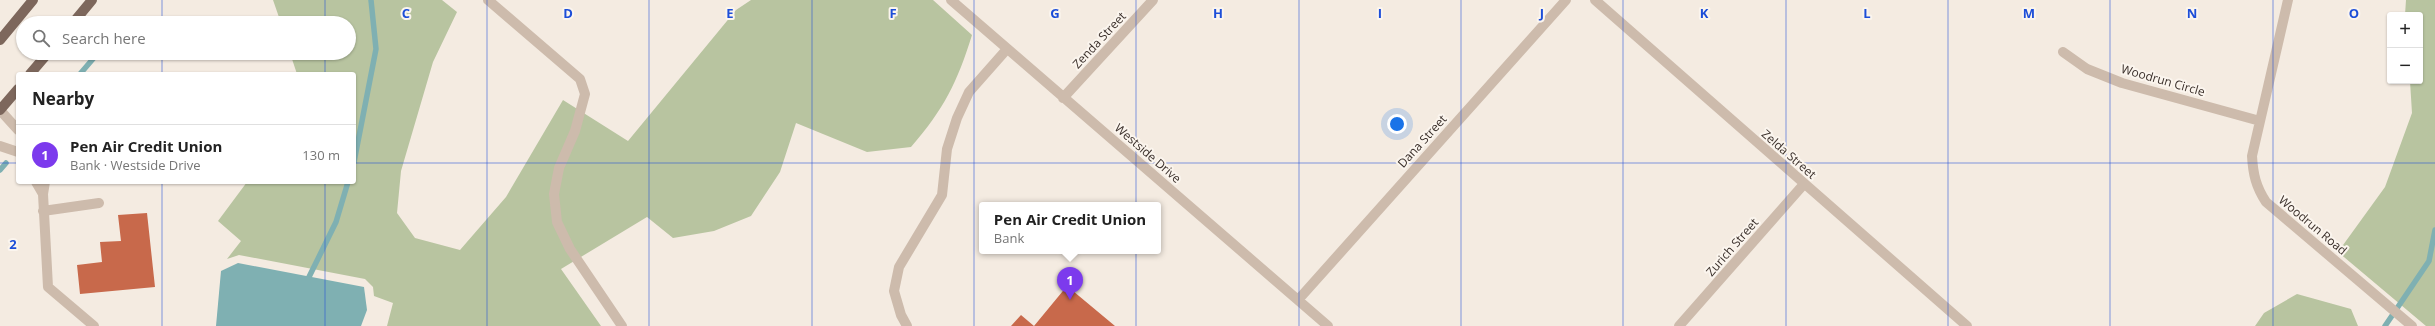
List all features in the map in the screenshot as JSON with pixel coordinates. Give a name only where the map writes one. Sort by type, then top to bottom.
[{"type":"main road","points":[[20,16],[33,0]]},
{"type":"main road","points":[[79,16],[92,0]]},
{"type":"main road","points":[[0,40],[16,21]]},
{"type":"main road","points":[[32,72],[42,60]]},
{"type":"main road","points":[[0,110],[16,90]]},
{"type":"street","points":[[488,0],[580,79],[585,94],[575,131],[559,168],[554,194],[557,222],[570,249],[622,326]]},
{"type":"street","name":"Westside Drive","points":[[951,0],[1328,326]]},
{"type":"street","name":"Zenda Street","points":[[1063,98],[1153,0]]},
{"type":"street","name":"Dana Street","points":[[1298,300],[1566,0]]},
{"type":"street","name":"Zelda Street","points":[[1595,0],[1967,326]]},
{"type":"street","name":"Woodrun Road","points":[[2288,0],[2252,156],[2257,188],[2266,202],[2412,326]]},
{"type":"street","points":[[907,326],[901,315],[894,291],[899,267],[942,195],[947,149],[957,118],[969,92],[1007,49]]},
{"type":"street","name":"Woodrun Circle","points":[[2063,52],[2087,69],[2122,83],[2260,121]]},
{"type":"street","points":[[0,110],[16,128]]},
{"type":"street","points":[[0,146],[16,151]]},
{"type":"street","points":[[37,184],[42,194]]},
{"type":"street","points":[[44,184],[42,194],[48,287],[94,326]]},
{"type":"street","name":"Zurich Street","points":[[1679,326],[1804,184]]},
{"type":"street","points":[[43,211],[99,203]]},
{"type":"green space","points":[[273,0],[442,0],[457,12],[433,62],[401,171],[397,213],[415,238],[460,250],[506,197],[563,100],[628,141],[736,10],[751,0],[933,0],[972,35],[955,82],[941,108],[911,147],[867,152],[796,123],[780,172],[751,216],[714,231],[673,238],[647,217],[561,269],[601,326],[387,326],[393,303],[374,296],[373,287],[365,279],[239,255],[227,259],[241,241],[218,221],[246,184],[356,184],[356,72],[296,72],[292,60],[356,60],[356,16],[279,16]]},
{"type":"green space","points":[[2406,0],[2435,0],[2435,326],[2426,326],[2338,252],[2385,187],[2412,113],[2410,84],[2423,84],[2423,12],[2405,12]]},
{"type":"green space","points":[[2297,294],[2351,309],[2358,326],[2255,326],[2264,313]]},
{"type":"water","points":[[238,263],[364,287],[367,310],[361,326],[216,326],[221,271]]},
{"type":"building","points":[[147,213],[155,287],[80,294],[77,265],[102,262],[100,242],[121,241],[118,215]]},
{"type":"building","points":[[1067,286],[1115,326],[1034,326]]},
{"type":"building","points":[[1021,315],[1034,326],[1011,326]]},
{"type":"waterway","points":[[356,152],[376,49],[371,0]]},
{"type":"waterway","points":[[82,72],[92,60]]},
{"type":"waterway","points":[[0,170],[6,163]]},
{"type":"waterway","points":[[309,277],[336,222],[347,184]]},
{"type":"waterway","points":[[2385,326],[2429,261],[2435,230]]},
{"type":"place","name":"Pen Air Credit Union","points":[[1070,300]]}]
